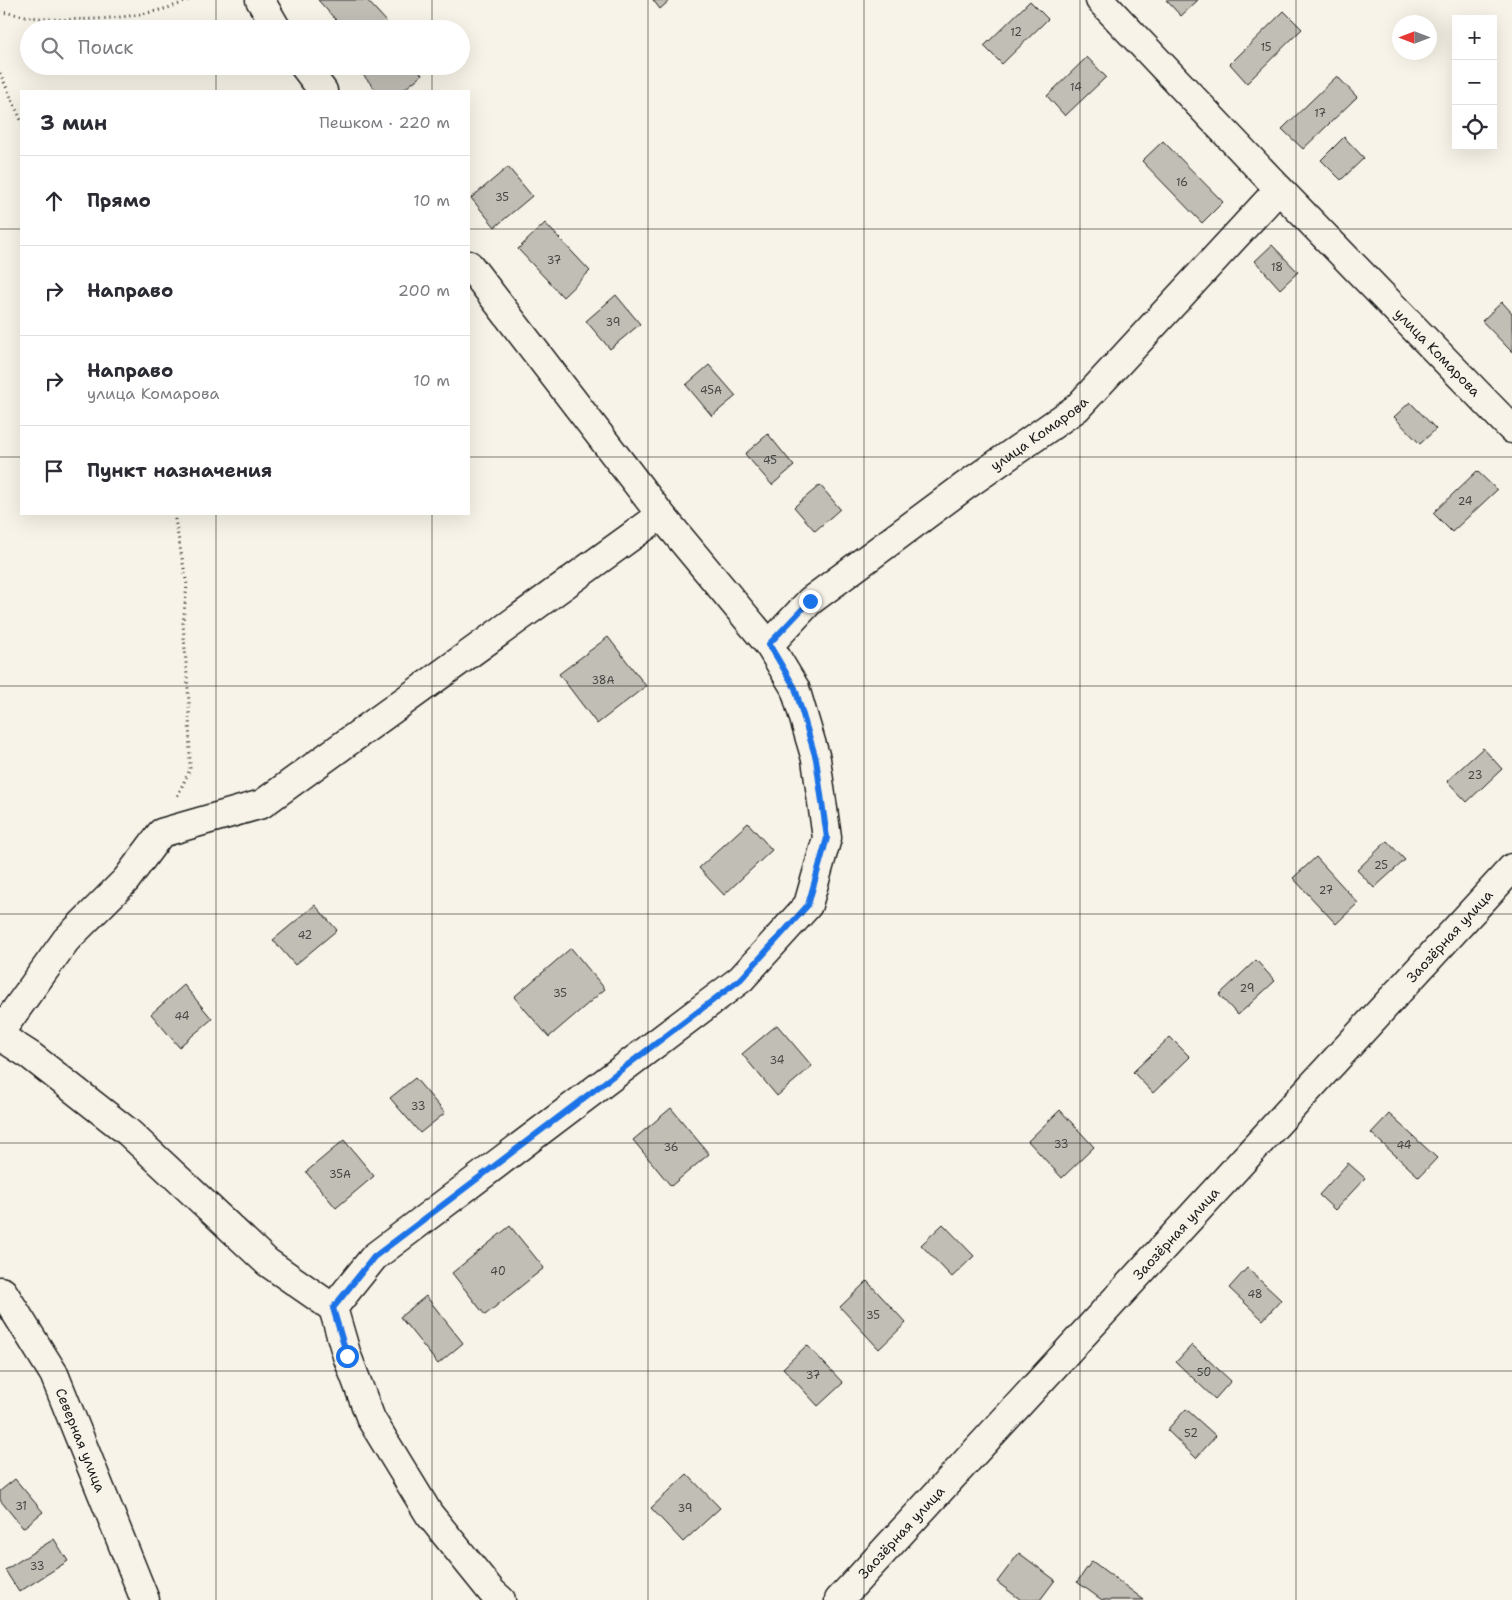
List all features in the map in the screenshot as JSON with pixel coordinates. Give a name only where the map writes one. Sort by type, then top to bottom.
[{"type":"street","points":[[260,0],[272,20]]},
{"type":"street","name":"улица Комарова","points":[[1100,0],[1279,189],[1512,429]]},
{"type":"street","points":[[311,75],[323,90]]},
{"type":"street","name":"улица Комарова","points":[[769,644],[810,601],[965,486],[1077,408],[1279,189]]},
{"type":"street","points":[[333,1308],[374,1257],[741,979],[808,905],[827,838],[816,759],[795,688],[769,644],[661,515],[470,266]]},
{"type":"street","points":[[0,1032],[66,940],[126,880],[161,833],[262,804],[661,515]]},
{"type":"street","name":"Заозёрная улица","points":[[839,1600],[1512,868]]},
{"type":"street","points":[[0,1036],[31,1056],[128,1132],[267,1262],[333,1308],[347,1356],[371,1419],[429,1514],[492,1592],[501,1600]]},
{"type":"street","name":"Северная улица","points":[[0,1291],[3,1292],[54,1374],[145,1600]]},
{"type":"path","points":[[0,12],[50,19],[119,18],[176,6],[189,0]]},
{"type":"path","points":[[0,73],[20,118]]},
{"type":"path","points":[[161,833],[190,769],[189,702],[183,623],[187,585],[174,515]]},
{"type":"building","points":[[318,0],[367,0],[385,20],[336,20]]},
{"type":"building","points":[[653,0],[670,0],[660,9]]},
{"type":"building","points":[[1166,0],[1198,0],[1181,16]]},
{"type":"building","points":[[1030,1],[1048,19],[1002,64],[984,46]]},
{"type":"building","points":[[1284,11],[1302,29],[1247,83],[1230,64]]},
{"type":"building","points":[[1087,57],[1106,77],[1065,116],[1047,96]]},
{"type":"building","points":[[363,75],[422,75],[403,90],[376,90]]},
{"type":"building","points":[[1337,76],[1357,97],[1303,149],[1282,129]]},
{"type":"building","points":[[1344,137],[1364,158],[1341,180],[1321,160]]},
{"type":"building","points":[[1163,141],[1223,202],[1202,223],[1142,161]]},
{"type":"building","points":[[508,167],[532,196],[495,227],[471,198]]},
{"type":"building","points":[[545,223],[590,271],[563,297],[518,249]]},
{"type":"building","points":[[1272,245],[1298,272],[1280,289],[1255,261]]},
{"type":"building","points":[[616,295],[640,324],[610,349],[586,321]]},
{"type":"building","points":[[1502,302],[1512,313],[1512,352],[1482,321]]},
{"type":"building","points":[[709,365],[736,396],[712,416],[686,385]]},
{"type":"building","points":[[1410,402],[1436,429],[1420,444],[1394,417]]},
{"type":"building","points":[[768,434],[794,466],[772,485],[745,454]]},
{"type":"building","points":[[1477,471],[1497,490],[1452,532],[1433,513]]},
{"type":"building","points":[[820,485],[840,509],[815,531],[794,507]]},
{"type":"building","points":[[608,637],[646,686],[597,724],[559,674]]},
{"type":"building","points":[[1483,748],[1502,769],[1467,802],[1447,781]]},
{"type":"building","points":[[748,823],[772,850],[724,895],[699,868]]},
{"type":"building","points":[[1387,841],[1405,860],[1374,888],[1357,870]]},
{"type":"building","points":[[1316,857],[1358,903],[1336,924],[1293,878]]},
{"type":"building","points":[[315,905],[337,930],[295,965],[273,940]]},
{"type":"building","points":[[571,948],[605,989],[549,1037],[514,997]]},
{"type":"building","points":[[1256,960],[1275,981],[1238,1015],[1219,995]]},
{"type":"building","points":[[184,985],[212,1019],[179,1047],[151,1014]]},
{"type":"building","points":[[777,1025],[812,1066],[777,1096],[742,1054]]},
{"type":"building","points":[[1170,1037],[1190,1057],[1153,1093],[1133,1072]]},
{"type":"building","points":[[415,1078],[445,1113],[420,1133],[390,1098]]},
{"type":"building","points":[[671,1108],[709,1154],[671,1186],[633,1140]]},
{"type":"building","points":[[1060,1110],[1094,1147],[1062,1178],[1028,1141]]},
{"type":"building","points":[[1389,1114],[1437,1158],[1419,1177],[1371,1133]]},
{"type":"building","points":[[344,1140],[374,1176],[336,1208],[306,1172]]},
{"type":"building","points":[[1348,1163],[1365,1178],[1335,1210],[1319,1195]]},
{"type":"building","points":[[943,1224],[974,1256],[952,1277],[921,1245]]},
{"type":"building","points":[[510,1226],[544,1268],[485,1315],[452,1273]]},
{"type":"building","points":[[1247,1268],[1281,1300],[1263,1320],[1229,1288]]},
{"type":"building","points":[[867,1281],[906,1323],[879,1349],[840,1307]]},
{"type":"building","points":[[426,1296],[463,1343],[438,1364],[400,1317]]},
{"type":"building","points":[[807,1345],[843,1383],[818,1406],[783,1368]]},
{"type":"building","points":[[1192,1345],[1231,1381],[1215,1399],[1176,1362]]},
{"type":"building","points":[[1186,1409],[1216,1436],[1196,1458],[1167,1430]]},
{"type":"building","points":[[687,1474],[720,1508],[683,1542],[651,1508]]},
{"type":"building","points":[[15,1479],[43,1512],[23,1528],[0,1500],[0,1491]]},
{"type":"building","points":[[54,1539],[68,1561],[19,1592],[5,1570]]},
{"type":"building","points":[[1019,1553],[1055,1580],[1040,1600],[1021,1600],[997,1582]]},
{"type":"building","points":[[1092,1561],[1144,1600],[1102,1600],[1077,1582]]},
{"type":"route","points":[[347,1356],[333,1308],[374,1257],[741,979],[808,905],[827,838],[816,759],[795,688],[769,644],[810,601]]}]
